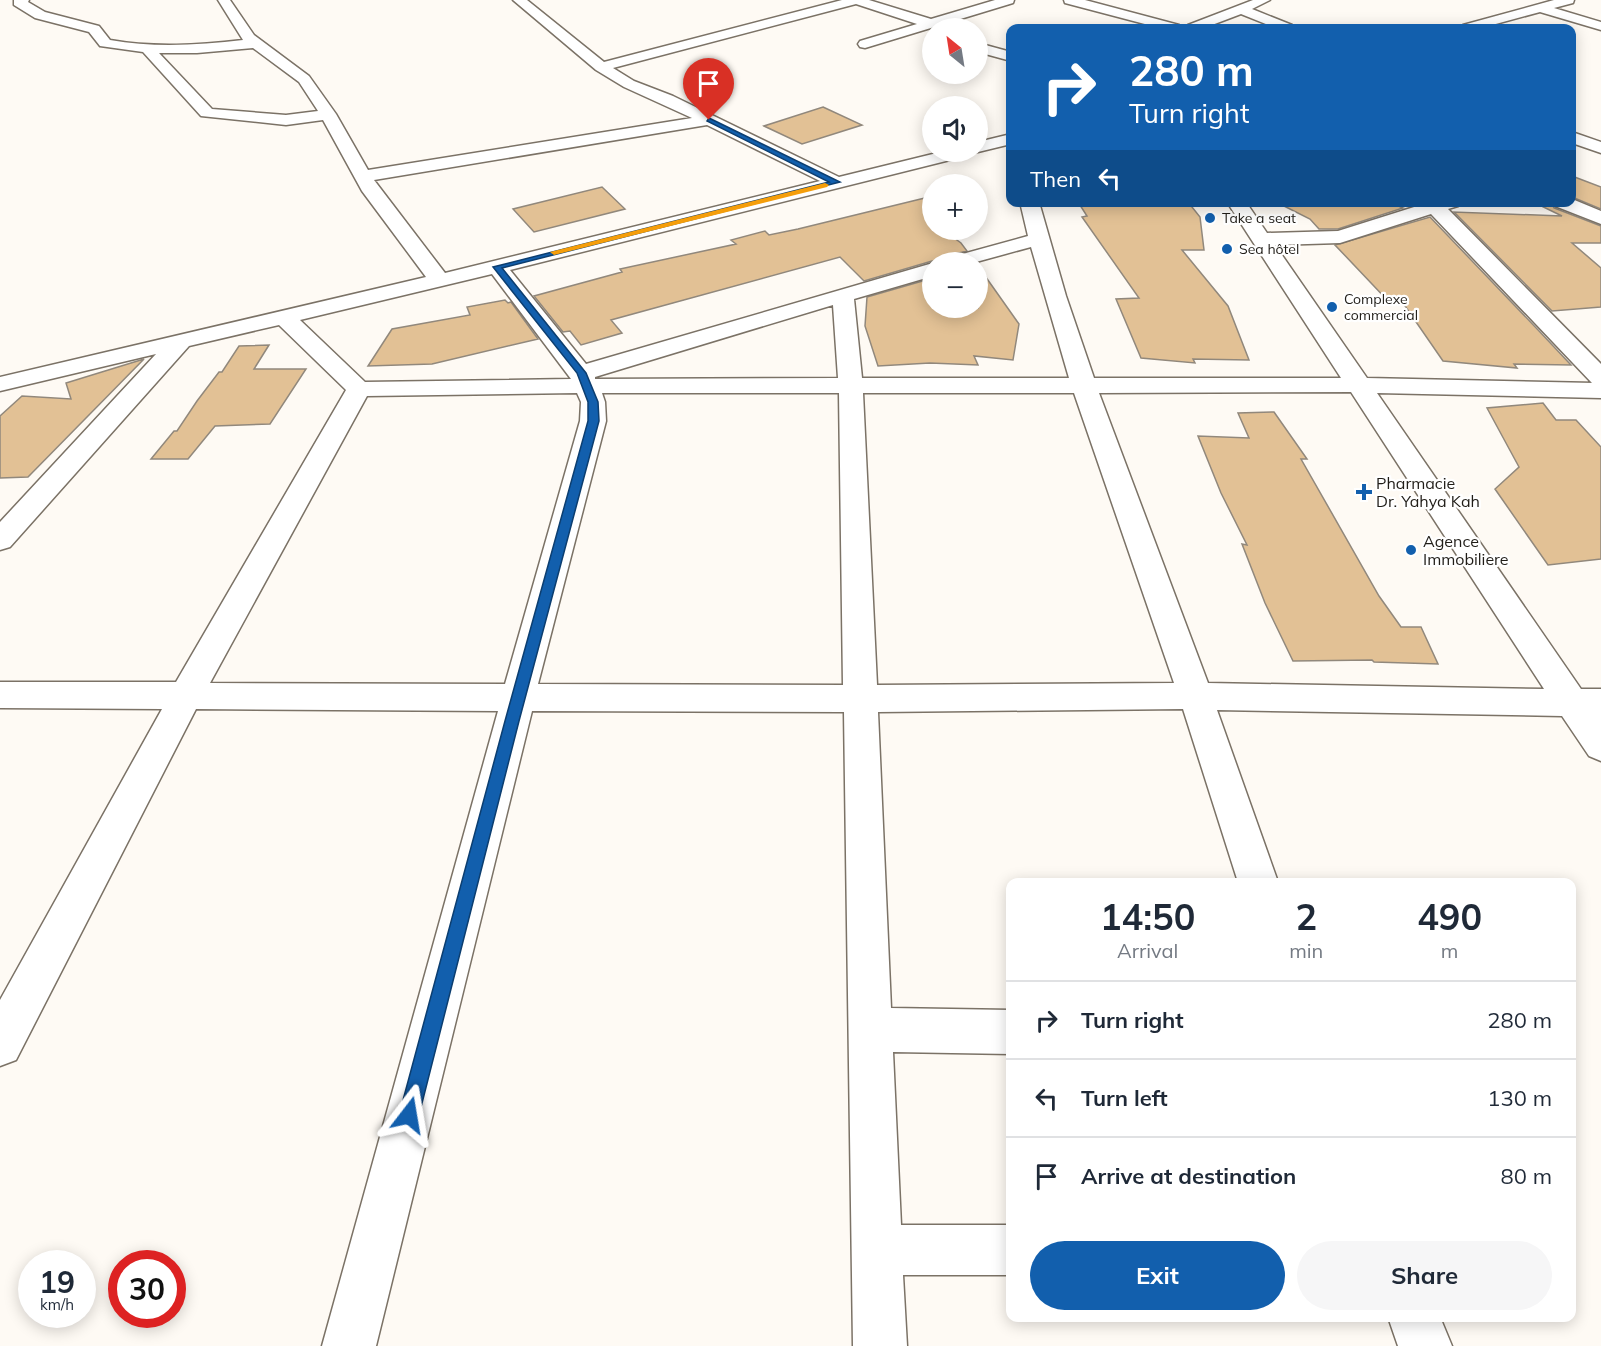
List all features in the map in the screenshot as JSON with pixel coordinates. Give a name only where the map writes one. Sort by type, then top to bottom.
[{"type":"street","points":[[23,0],[19,3],[40,15],[94,29],[105,43],[147,48],[197,49],[256,43]]},
{"type":"street","points":[[224,0],[249,38],[304,79],[328,114],[365,176],[371,191],[439,280]]},
{"type":"street","points":[[519,0],[601,67],[629,84],[836,182]]},
{"type":"street","points":[[956,18],[1008,0]]},
{"type":"street","points":[[1070,0],[1159,24]]},
{"type":"street","points":[[1201,24],[1241,5],[1264,0]]},
{"type":"street","points":[[1483,24],[1568,0]]},
{"type":"street","points":[[601,67],[864,1],[922,26]]},
{"type":"street","points":[[1241,5],[1279,24]]},
{"type":"street","points":[[1541,8],[1601,26]]},
{"type":"street","points":[[865,44],[922,29]]},
{"type":"street","points":[[147,48],[207,113],[286,120],[328,114]]},
{"type":"street","points":[[988,50],[1006,55]]},
{"type":"street","points":[[365,176],[709,120]]},
{"type":"street","points":[[1576,139],[1601,148]]},
{"type":"street","points":[[988,145],[1006,140]]},
{"type":"street","points":[[1582,161],[1601,155]]},
{"type":"street","points":[[0,384],[497,267],[922,161]]},
{"type":"street","points":[[1030,207],[1038,240],[1083,385],[1197,696],[1257,878]]},
{"type":"street","points":[[1239,207],[1358,385],[1587,703],[1601,746]]},
{"type":"street","points":[[1260,239],[1340,237],[1437,207]]},
{"type":"street","points":[[1445,207],[1593,357],[1601,378]]},
{"type":"street","points":[[1574,207],[1601,218]]},
{"type":"street","points":[[988,253],[1038,240]]},
{"type":"street","points":[[349,1346],[518,698],[593,421],[593,402],[585,379],[497,267]]},
{"type":"street","points":[[585,379],[843,294],[922,272]]},
{"type":"street","points":[[843,294],[851,387],[880,1346]]},
{"type":"street","points":[[284,317],[359,389],[585,379],[851,387],[1358,385],[1601,391]]},
{"type":"street","points":[[0,540],[181,341]]},
{"type":"street","points":[[0,1044],[186,696],[359,389]]},
{"type":"street","points":[[0,695],[859,699],[1197,696],[1587,703]]},
{"type":"street","points":[[870,1030],[1006,1032]]},
{"type":"street","points":[[877,1250],[1006,1250]]},
{"type":"street","points":[[1416,1322],[1425,1346]]},
{"type":"building","points":[[823,107],[862,125],[802,144],[764,126]]},
{"type":"building","points":[[1576,178],[1601,187],[1601,209],[1576,199]]},
{"type":"building","points":[[602,187],[625,209],[534,232],[513,209]]},
{"type":"building","points":[[922,199],[922,240],[957,240],[967,251],[922,252],[922,264],[864,281],[840,257],[611,320],[622,333],[581,345],[570,331],[563,332],[534,296],[622,272],[620,269],[736,244],[731,240],[765,231],[769,235]]},
{"type":"building","points":[[1081,207],[1192,207],[1200,217],[1204,250],[1182,250],[1228,306],[1249,360],[1193,359],[1195,363],[1141,358],[1116,299],[1139,298],[1082,217],[1087,216]]},
{"type":"building","points":[[1286,207],[1403,208],[1338,229],[1319,229],[1310,219]]},
{"type":"building","points":[[1543,207],[1554,207],[1601,226],[1601,243],[1572,243],[1601,268],[1601,307],[1552,311],[1454,212],[1562,216]]},
{"type":"building","points":[[1430,217],[1571,365],[1514,364],[1517,368],[1443,361],[1403,303],[1390,303],[1335,245]]},
{"type":"building","points":[[988,280],[1019,324],[1013,360],[974,356],[978,365],[930,363],[878,366],[865,326],[867,297],[922,281],[922,318],[988,318]]},
{"type":"building","points":[[505,300],[508,303],[511,302],[538,339],[432,364],[368,366],[392,329],[470,315],[467,307]]},
{"type":"building","points":[[269,345],[254,369],[306,369],[270,424],[215,426],[188,459],[151,459],[174,431],[177,431],[239,346]]},
{"type":"building","points":[[144,359],[28,477],[0,478],[0,416],[22,396],[71,399],[66,383]]},
{"type":"building","points":[[1543,403],[1556,420],[1576,420],[1601,447],[1601,559],[1548,565],[1495,489],[1519,467],[1487,408]]},
{"type":"building","points":[[1274,412],[1307,459],[1301,459],[1379,596],[1401,627],[1421,627],[1438,664],[1374,662],[1372,660],[1293,661],[1265,603],[1242,544],[1247,545],[1221,493],[1198,436],[1249,438],[1238,413]]},
{"type":"slow traffic","points":[[554,252],[825,185]]},
{"type":"place","name":"Take a seat","points":[[1210,218]]},
{"type":"place","name":"Sea hôtel","points":[[1227,249]]},
{"type":"place","name":"Complexe commercial","points":[[1332,307]]},
{"type":"place","name":"Pharmacie Dr. Yahya Kah","points":[[1364,492]]},
{"type":"place","name":"Agence Immobiliere","points":[[1411,550]]},
{"type":"route","points":[[409,1115],[593,421],[593,402],[581,373],[497,267],[836,182],[709,120]]}]
